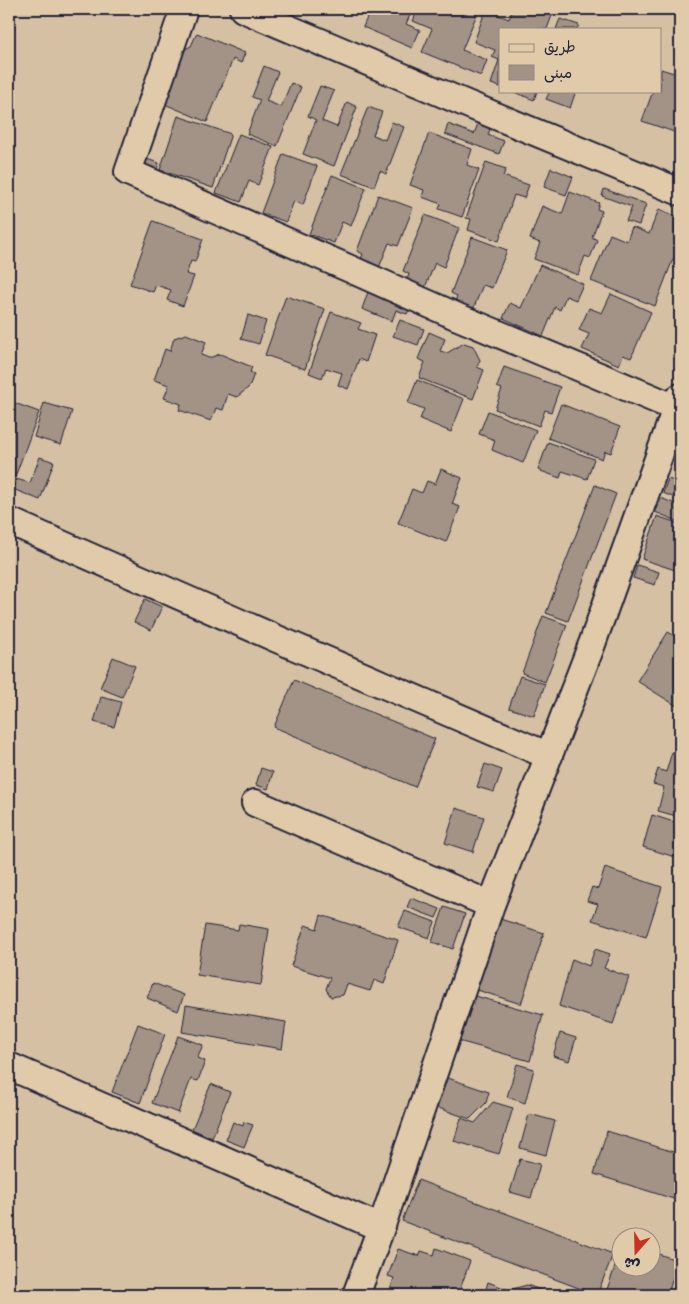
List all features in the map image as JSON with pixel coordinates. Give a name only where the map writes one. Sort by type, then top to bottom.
[{"type":"street","points":[[184,9],[128,172],[458,318],[678,403],[672,447],[592,644],[491,905],[381,1228],[356,1295]]},
{"type":"street","points":[[243,9],[680,192]]},
{"type":"street","points":[[9,521],[549,756]]},
{"type":"street","points":[[255,802],[491,905]]},
{"type":"street","points":[[9,1066],[381,1228]]},
{"type":"building","points":[[358,9],[413,9],[406,24],[420,30],[412,48],[363,27],[369,13]]},
{"type":"building","points":[[418,9],[479,9],[462,50],[487,60],[481,76],[422,52],[432,29],[413,21]]},
{"type":"building","points":[[486,9],[500,9],[498,15],[509,19],[513,9],[520,11],[521,9],[554,10],[547,28],[499,28],[499,60],[492,57],[495,50],[474,42]]},
{"type":"building","points":[[560,19],[579,25],[578,28],[556,28]]},
{"type":"building","points":[[197,33],[245,53],[241,63],[233,59],[207,122],[160,102],[181,51],[191,46]]},
{"type":"building","points":[[499,60],[499,87],[491,84]]},
{"type":"building","points":[[264,66],[278,72],[266,101],[281,107],[291,83],[301,87],[277,146],[247,134],[260,100],[252,97]]},
{"type":"building","points":[[662,69],[680,75],[680,134],[642,121],[653,92],[662,92]]},
{"type":"building","points":[[320,86],[334,91],[322,121],[337,127],[347,102],[357,107],[334,166],[303,154],[316,120],[308,116]]},
{"type":"building","points":[[514,92],[537,92],[534,100]]},
{"type":"building","points":[[548,92],[576,92],[570,108],[546,99],[549,93]]},
{"type":"building","points":[[368,107],[382,112],[373,135],[385,140],[392,122],[404,127],[386,174],[380,171],[374,187],[341,174]]},
{"type":"building","points":[[178,116],[231,134],[213,188],[160,170]]},
{"type":"building","points":[[479,121],[491,126],[488,135],[504,141],[499,154],[445,134],[448,124],[474,134]]},
{"type":"building","points":[[429,133],[472,149],[467,165],[479,170],[462,217],[439,209],[441,204],[422,197],[424,190],[410,185]]},
{"type":"building","points":[[239,134],[273,147],[258,185],[249,181],[241,202],[216,193]]},
{"type":"building","points":[[283,154],[317,166],[303,205],[294,201],[286,222],[261,213]]},
{"type":"building","points":[[137,156],[159,163],[155,177],[132,169]]},
{"type":"building","points":[[486,162],[506,169],[503,176],[529,185],[524,198],[514,195],[499,241],[468,230],[471,219],[466,218]]},
{"type":"building","points":[[551,168],[573,177],[566,195],[544,187]]},
{"type":"building","points":[[332,175],[366,188],[351,226],[342,222],[334,243],[309,234]]},
{"type":"building","points":[[604,189],[646,204],[639,225],[626,221],[632,207],[602,196]]},
{"type":"building","points":[[570,192],[599,203],[597,209],[602,211],[592,237],[597,240],[590,258],[585,256],[578,275],[534,259],[540,243],[530,239],[542,206],[562,214]]},
{"type":"building","points":[[378,195],[413,208],[398,246],[389,243],[378,270],[359,263],[363,254],[357,251]]},
{"type":"building","points":[[659,209],[680,218],[680,256],[673,259],[655,306],[591,281],[610,234],[627,241],[632,227],[649,234]]},
{"type":"building","points":[[425,215],[459,228],[444,267],[435,263],[424,290],[406,283],[409,274],[403,271]]},
{"type":"building","points":[[153,221],[203,239],[195,262],[191,261],[186,274],[194,276],[183,306],[167,300],[171,290],[156,285],[153,292],[130,284]]},
{"type":"building","points":[[472,237],[507,250],[492,288],[483,285],[472,312],[454,305],[457,296],[451,293]]},
{"type":"building","points":[[540,265],[583,284],[576,300],[566,296],[560,310],[555,307],[543,336],[503,318],[510,303],[521,308]]},
{"type":"building","points":[[369,289],[411,305],[407,314],[396,310],[392,321],[362,309]]},
{"type":"building","points":[[611,294],[651,312],[631,358],[623,355],[619,365],[582,349],[589,334],[579,330],[589,308],[602,313]]},
{"type":"building","points":[[286,296],[325,309],[305,369],[265,355]]},
{"type":"building","points":[[331,312],[361,323],[358,329],[375,335],[366,362],[359,359],[348,389],[338,385],[342,373],[326,368],[322,378],[309,373]]},
{"type":"building","points":[[248,315],[266,321],[259,344],[241,339]]},
{"type":"building","points":[[400,320],[424,329],[418,345],[393,336]]},
{"type":"building","points":[[429,332],[445,339],[440,351],[447,353],[464,343],[473,346],[480,360],[477,367],[484,370],[473,399],[419,378],[425,362],[418,359]]},
{"type":"building","points":[[186,334],[206,342],[201,355],[209,358],[220,354],[252,367],[250,372],[254,374],[249,387],[237,397],[228,394],[223,410],[216,408],[211,421],[179,410],[181,404],[164,398],[169,385],[154,380],[165,349],[170,351],[174,338]]},
{"type":"building","points":[[504,367],[560,387],[551,412],[545,410],[539,426],[495,409],[502,389],[497,387]]},
{"type":"building","points":[[417,380],[464,399],[451,432],[420,419],[424,409],[408,403]]},
{"type":"building","points":[[9,401],[39,412],[15,477],[9,474]]},
{"type":"building","points":[[44,403],[72,411],[61,445],[34,437]]},
{"type":"building","points":[[561,404],[620,427],[611,453],[605,451],[602,459],[548,438]]},
{"type":"building","points":[[488,411],[536,430],[523,463],[492,450],[495,440],[479,434]]},
{"type":"building","points":[[548,442],[594,459],[587,479],[562,471],[560,478],[538,470]]},
{"type":"building","points":[[40,457],[54,462],[40,500],[13,489],[16,479],[30,483]]},
{"type":"building","points":[[441,469],[462,478],[452,504],[460,507],[446,542],[398,523],[412,489],[422,493],[427,481],[435,484]]},
{"type":"building","points":[[668,479],[680,483],[680,500],[663,493]]},
{"type":"building","points":[[595,485],[616,494],[568,621],[546,613]]},
{"type":"building","points":[[661,498],[680,506],[680,522],[655,512]]},
{"type":"building","points":[[657,516],[680,524],[680,583],[675,581],[678,571],[642,559]]},
{"type":"building","points":[[637,565],[659,572],[655,585],[633,578]]},
{"type":"building","points":[[145,599],[162,607],[151,630],[134,622]]},
{"type":"building","points":[[543,616],[567,625],[545,682],[522,673]]},
{"type":"building","points":[[668,632],[680,639],[680,708],[637,681]]},
{"type":"building","points":[[113,657],[135,666],[122,697],[100,688]]},
{"type":"building","points":[[520,676],[545,684],[534,716],[509,708]]},
{"type":"building","points":[[294,680],[435,739],[415,787],[274,727]]},
{"type":"building","points":[[101,697],[121,702],[114,727],[94,722]]},
{"type":"building","points":[[672,752],[680,755],[680,817],[658,811],[664,787],[653,784],[658,769],[666,772]]},
{"type":"building","points":[[485,764],[502,770],[494,792],[477,787]]},
{"type":"building","points":[[261,768],[273,772],[268,789],[256,785]]},
{"type":"building","points":[[456,808],[484,817],[473,852],[445,843]]},
{"type":"building","points":[[652,815],[680,824],[680,853],[678,858],[643,847]]},
{"type":"building","points":[[605,868],[662,887],[646,937],[592,920],[598,904],[587,901],[592,887],[598,889]]},
{"type":"building","points":[[411,898],[440,909],[436,918],[407,907]]},
{"type":"building","points":[[444,907],[465,914],[453,949],[432,942]]},
{"type":"building","points":[[405,911],[435,922],[429,938],[398,927]]},
{"type":"building","points":[[321,915],[398,940],[384,984],[374,980],[370,991],[347,984],[343,995],[331,997],[326,989],[330,978],[291,966],[305,925],[317,929]]},
{"type":"building","points":[[497,918],[544,933],[521,1004],[474,989]]},
{"type":"building","points":[[239,924],[269,929],[261,985],[197,975],[205,925],[238,930]]},
{"type":"building","points":[[595,949],[610,954],[604,968],[629,977],[613,1024],[559,1006],[572,959],[589,966]]},
{"type":"building","points":[[153,983],[184,995],[178,1011],[147,998]]},
{"type":"building","points":[[468,994],[543,1015],[530,1061],[455,1040]]},
{"type":"building","points":[[186,1005],[286,1022],[282,1049],[182,1032]]},
{"type":"building","points":[[138,1024],[165,1034],[140,1103],[112,1092]]},
{"type":"building","points":[[560,1033],[576,1038],[569,1061],[553,1056]]},
{"type":"building","points":[[178,1036],[203,1045],[197,1058],[205,1061],[198,1081],[191,1079],[178,1113],[152,1103]]},
{"type":"building","points":[[517,1064],[534,1069],[525,1103],[507,1097]]},
{"type":"building","points":[[439,1075],[489,1092],[486,1103],[470,1119],[430,1105]]},
{"type":"building","points":[[211,1084],[230,1092],[212,1138],[192,1129]]},
{"type":"building","points":[[493,1102],[513,1108],[499,1154],[454,1141],[461,1118],[475,1123]]},
{"type":"building","points":[[529,1114],[555,1121],[546,1155],[520,1148]]},
{"type":"building","points":[[233,1122],[243,1126],[244,1122],[253,1125],[244,1147],[226,1140]]},
{"type":"building","points":[[607,1131],[680,1154],[680,1190],[677,1200],[594,1174]]},
{"type":"building","points":[[520,1159],[540,1164],[531,1198],[510,1192]]},
{"type":"building","points":[[418,1180],[612,1254],[612,1257],[597,1295],[402,1221]]},
{"type":"building","points":[[436,1248],[470,1261],[458,1295],[392,1295],[390,1290],[394,1278],[388,1276],[398,1249],[419,1256],[421,1251],[434,1255]]},
{"type":"building","points":[[662,1255],[680,1261],[680,1276],[674,1274],[669,1291],[675,1293],[674,1295],[605,1295],[612,1275],[662,1276]]},
{"type":"building","points":[[488,1282],[509,1290],[527,1285],[554,1295],[484,1295]]}]
